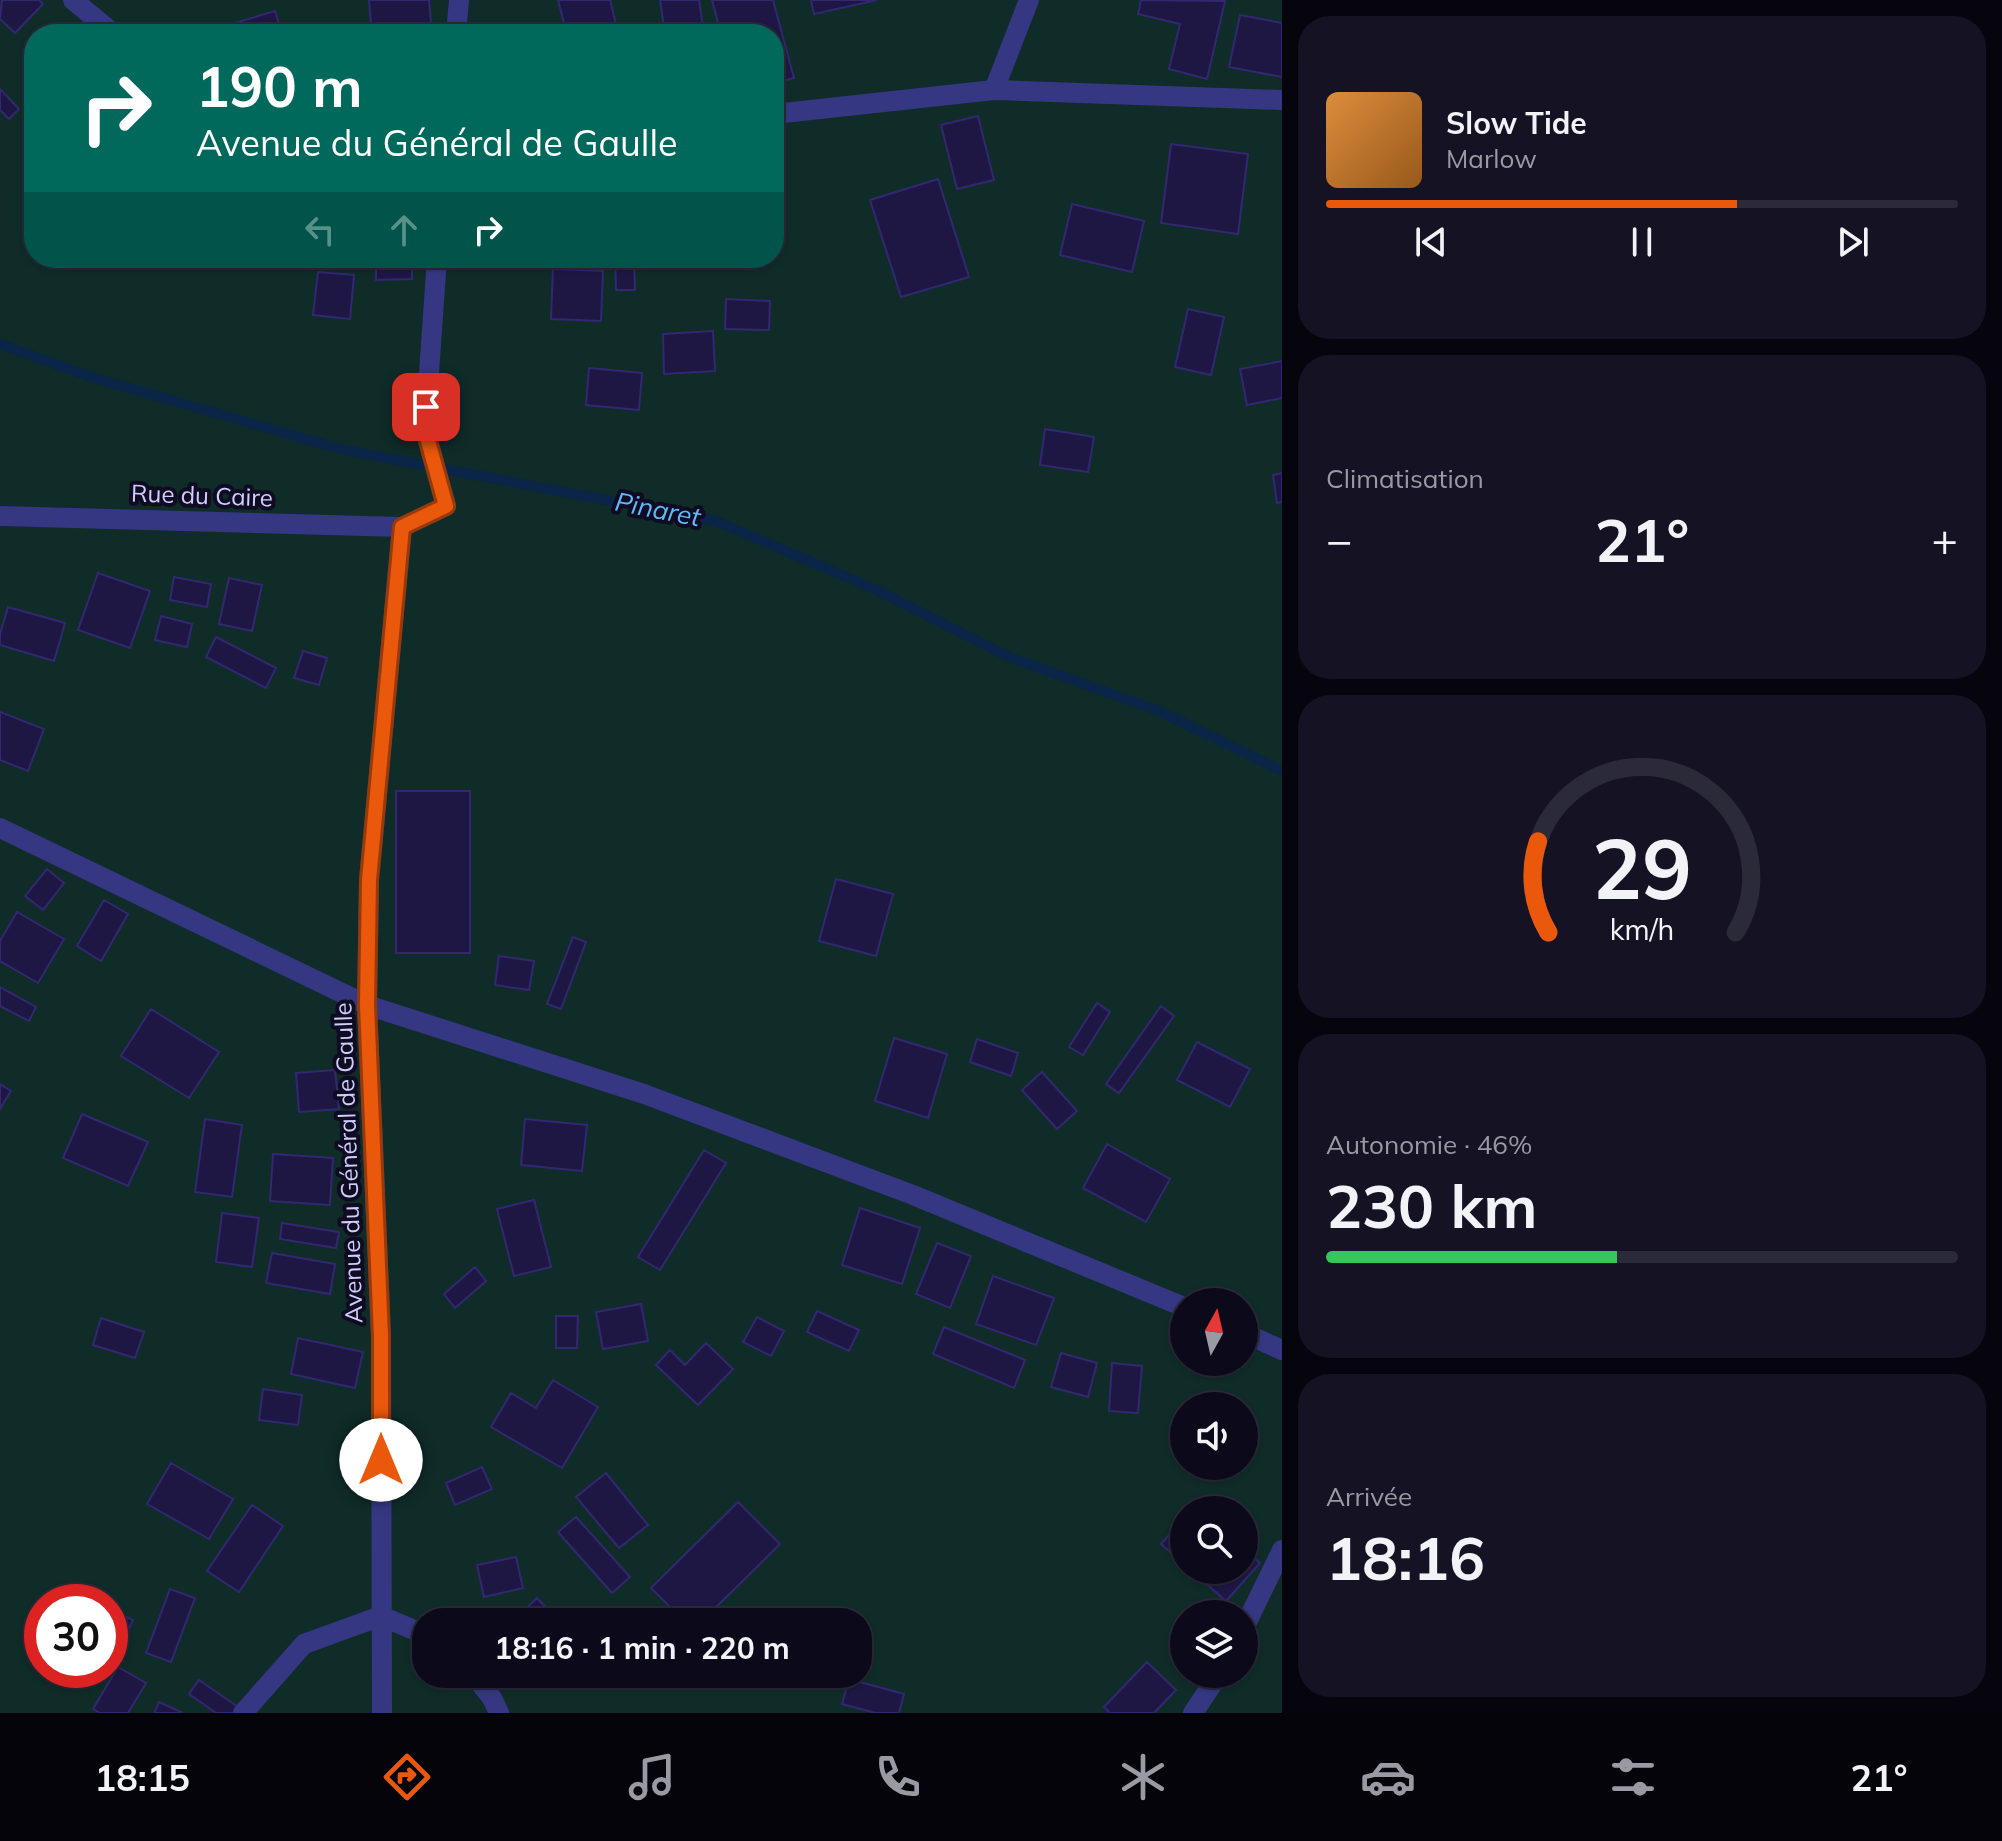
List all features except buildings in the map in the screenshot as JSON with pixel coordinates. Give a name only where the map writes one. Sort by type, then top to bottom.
[{"type":"street","points":[[73,0],[102,24]]},
{"type":"street","points":[[457,24],[459,0]]},
{"type":"street","points":[[994,90],[1029,0]]},
{"type":"street","points":[[784,113],[994,90],[1282,100]]},
{"type":"street","points":[[402,527],[446,506],[425,430],[436,268]]},
{"type":"street","name":"Rue du Caire","points":[[0,516],[402,527]]},
{"type":"street","name":"Avenue du Général de Gaulle","points":[[382,1713],[381,1336],[367,1005],[369,880],[402,527]]},
{"type":"street","points":[[0,828],[367,1005],[644,1094],[913,1195],[1170,1301]]},
{"type":"street","points":[[1258,1339],[1282,1350]]},
{"type":"street","points":[[1258,1600],[1282,1550]]},
{"type":"street","points":[[243,1713],[304,1644],[381,1616],[412,1629]]},
{"type":"street","points":[[484,1688],[499,1713]]},
{"type":"street","points":[[1193,1713],[1210,1688]]},
{"type":"green space","points":[[0,0],[1282,0],[1282,1713],[0,1713]]},
{"type":"waterway","name":"Pinaret","points":[[0,344],[94,378],[344,450],[716,521],[879,591],[1009,657],[1159,711],[1282,771]]},
{"type":"route","points":[[381,1460],[381,1336],[374,1113],[367,1005],[369,880],[402,527],[446,506],[425,430],[426,407]]}]
